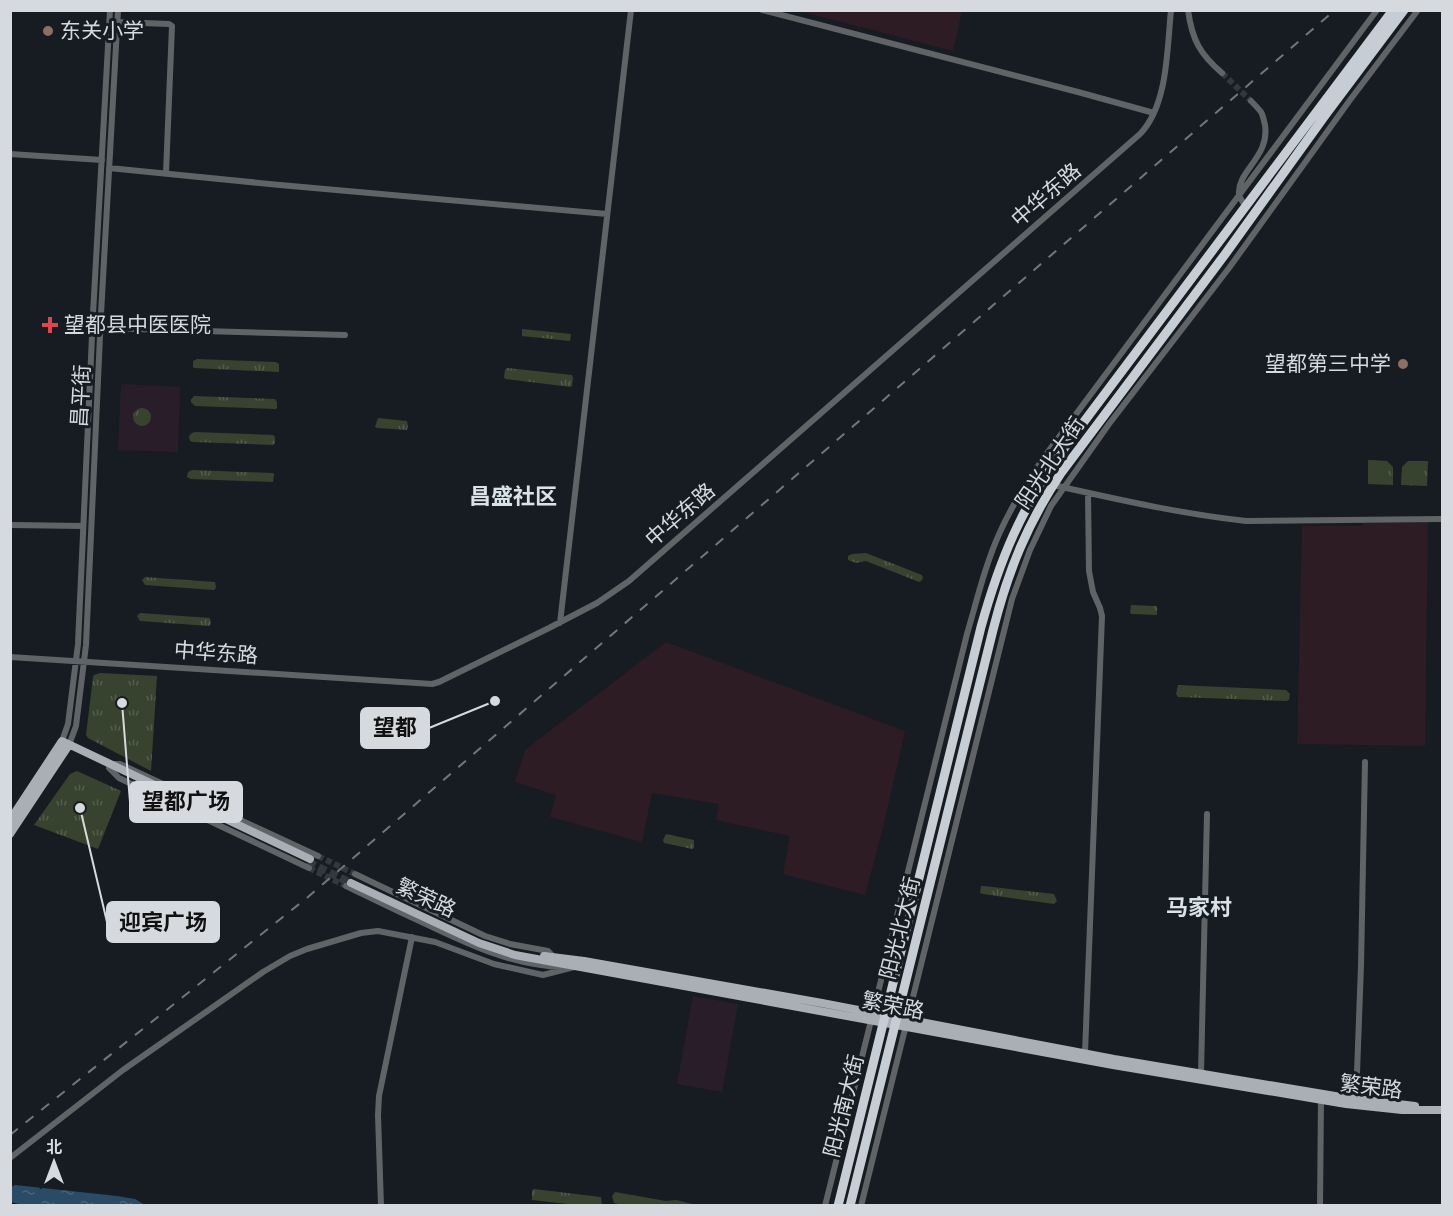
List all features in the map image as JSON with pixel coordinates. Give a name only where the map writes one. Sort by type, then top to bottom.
[{"type":"highway","name":"阳光北大街","points":[[884,1018],[991,592],[1008,544],[1023,513],[1051,466],[1393,10]]},
{"type":"highway","name":"阳光北大街","points":[[895,1021],[1002,595],[1024,538],[1053,485],[1078,448],[1226,253],[1404,10]]},
{"type":"highway","name":"阳光南大街","points":[[838,1206],[884,1018]]},
{"type":"highway","name":"阳光南大街","points":[[850,1206],[895,1021]]},
{"type":"main road","points":[[65,745],[311,861]]},
{"type":"main road","points":[[10,820],[65,745]]},
{"type":"main road","points":[[10,834],[65,745]]},
{"type":"main road","name":"繁荣路","points":[[872,1016],[554,957],[516,952],[488,943],[351,881],[487,946],[515,955],[1356,1099],[1443,1110]]},
{"type":"main road","name":"繁荣路","points":[[907,1023],[1113,1065],[1321,1099],[1402,1110],[1443,1110]]},
{"type":"street","name":"昌平街","points":[[65,745],[78,644],[110,10]]},
{"type":"street","name":"昌平街","points":[[65,745],[76,726],[86,645],[100,328],[118,10]]},
{"type":"street","points":[[560,623],[631,10]]},
{"type":"street","points":[[762,10],[1154,113]]},
{"type":"street","name":"中华东路","points":[[10,657],[432,684],[597,603],[629,581],[1148,127],[1163,81],[1171,10]]},
{"type":"street","points":[[1188,10],[1191,30],[1197,44],[1208,61],[1222,73]]},
{"type":"street","points":[[825,1206],[976,600],[999,533],[1046,453],[1377,10]]},
{"type":"street","points":[[861,1206],[1012,600],[1030,550],[1051,506],[1109,424],[1234,260],[1418,10]]},
{"type":"street","points":[[117,22],[172,26],[166,173]]},
{"type":"street","points":[[1246,207],[1240,199],[1242,180],[1261,153],[1266,138],[1262,112],[1251,101]]},
{"type":"street","points":[[10,154],[102,160]]},
{"type":"street","points":[[109,168],[607,213]]},
{"type":"street","points":[[100,328],[345,335]]},
{"type":"street","points":[[1053,485],[1246,521],[1443,519]]},
{"type":"street","points":[[1085,1053],[1102,616],[1090,582],[1088,493]]},
{"type":"street","points":[[10,525],[84,526]]},
{"type":"street","points":[[1356,1099],[1365,762]]},
{"type":"street","points":[[1201,1073],[1207,814]]},
{"type":"street","points":[[10,1165],[13,1156],[123,1070],[263,972],[290,956],[326,942],[378,931],[435,942],[494,964],[543,975],[575,967]]},
{"type":"street","points":[[381,1206],[379,1096],[412,937]]},
{"type":"street","points":[[1320,1206],[1321,1099]]},
{"type":"shaded area","points":[[962,10],[953,51],[799,11]]},
{"type":"shaded area","points":[[121,384],[180,387],[178,452],[118,450]]},
{"type":"shaded area","points":[[1428,522],[1425,746],[1297,744],[1302,526],[1363,526],[1363,523]]},
{"type":"shaded area","points":[[666,642],[905,731],[865,895],[783,874],[790,836],[716,820],[719,804],[652,793],[642,842],[550,817],[556,795],[515,782],[525,750]]},
{"type":"shaded area","points":[[693,996],[738,1004],[722,1092],[677,1084]]},
{"type":"green space","points":[[522,329],[571,334],[570,341],[522,336]]},
{"type":"green space","points":[[197,359],[276,362],[279,364],[279,372],[194,368],[193,361]]},
{"type":"green space","points":[[507,368],[572,375],[572,386],[505,379]]},
{"type":"green space","points":[[194,396],[275,399],[277,408],[195,406],[191,402]]},
{"type":"green space","points":[[142,408],[149,410],[151,417],[149,424],[142,426],[135,424],[133,417],[135,410]]},
{"type":"green space","points":[[378,418],[407,421],[407,430],[377,428],[375,427]]},
{"type":"green space","points":[[195,432],[273,435],[275,443],[273,445],[190,441],[189,436]]},
{"type":"green space","points":[[1368,460],[1387,461],[1393,467],[1393,485],[1368,484]]},
{"type":"green space","points":[[1408,461],[1428,461],[1427,486],[1401,485],[1402,467]]},
{"type":"green space","points":[[192,470],[274,474],[273,482],[191,479],[187,477],[188,472]]},
{"type":"green space","points":[[866,553],[922,575],[923,578],[919,582],[866,561],[856,563],[848,560],[848,556],[852,554]]},
{"type":"green space","points":[[145,577],[215,582],[216,588],[214,590],[145,585],[142,580]]},
{"type":"green space","points":[[1131,605],[1156,606],[1157,615],[1132,614],[1130,613]]},
{"type":"green space","points":[[140,613],[210,618],[211,624],[209,626],[140,621],[137,616]]},
{"type":"green space","points":[[100,673],[157,676],[151,771],[86,735],[93,677]]},
{"type":"green space","points":[[1178,685],[1286,690],[1290,694],[1289,700],[1286,701],[1178,697],[1176,694]]},
{"type":"green space","points":[[77,771],[121,791],[98,849],[34,825],[70,774]]},
{"type":"green space","points":[[666,834],[694,840],[694,848],[664,843]]},
{"type":"green space","points":[[981,886],[1054,894],[1057,901],[1054,904],[983,894],[980,893]]},
{"type":"green space","points":[[534,1189],[601,1197],[602,1205],[532,1200]]},
{"type":"green space","points":[[615,1192],[697,1205],[628,1206],[614,1203],[612,1196]]},
{"type":"water","points":[[15,1185],[117,1196],[135,1199],[145,1205],[27,1206],[11,1202],[11,1187]]},
{"type":"tunnel","points":[[1222,73],[1251,101]]},
{"type":"tunnel","points":[[318,856],[355,874]]},
{"type":"tunnel","points":[[308,862],[351,883]]},
{"type":"tunnel","points":[[309,868],[346,886]]},
{"type":"railway","points":[[10,1135],[308,897],[1335,10]]},
{"type":"place","name":"东关小学","points":[[48,31]]},
{"type":"place","name":"望都县中医医院","points":[[50,325]]},
{"type":"place","name":"望都第三中学","points":[[1403,364]]},
{"type":"place","name":"望都","points":[[495,701]]},
{"type":"place","name":"望都广场","points":[[122,703]]},
{"type":"place","name":"迎宾广场","points":[[80,808]]},
{"type":"district","name":"昌盛社区","points":[[513,496]]},
{"type":"district","name":"马家村","points":[[1199,907]]}]
